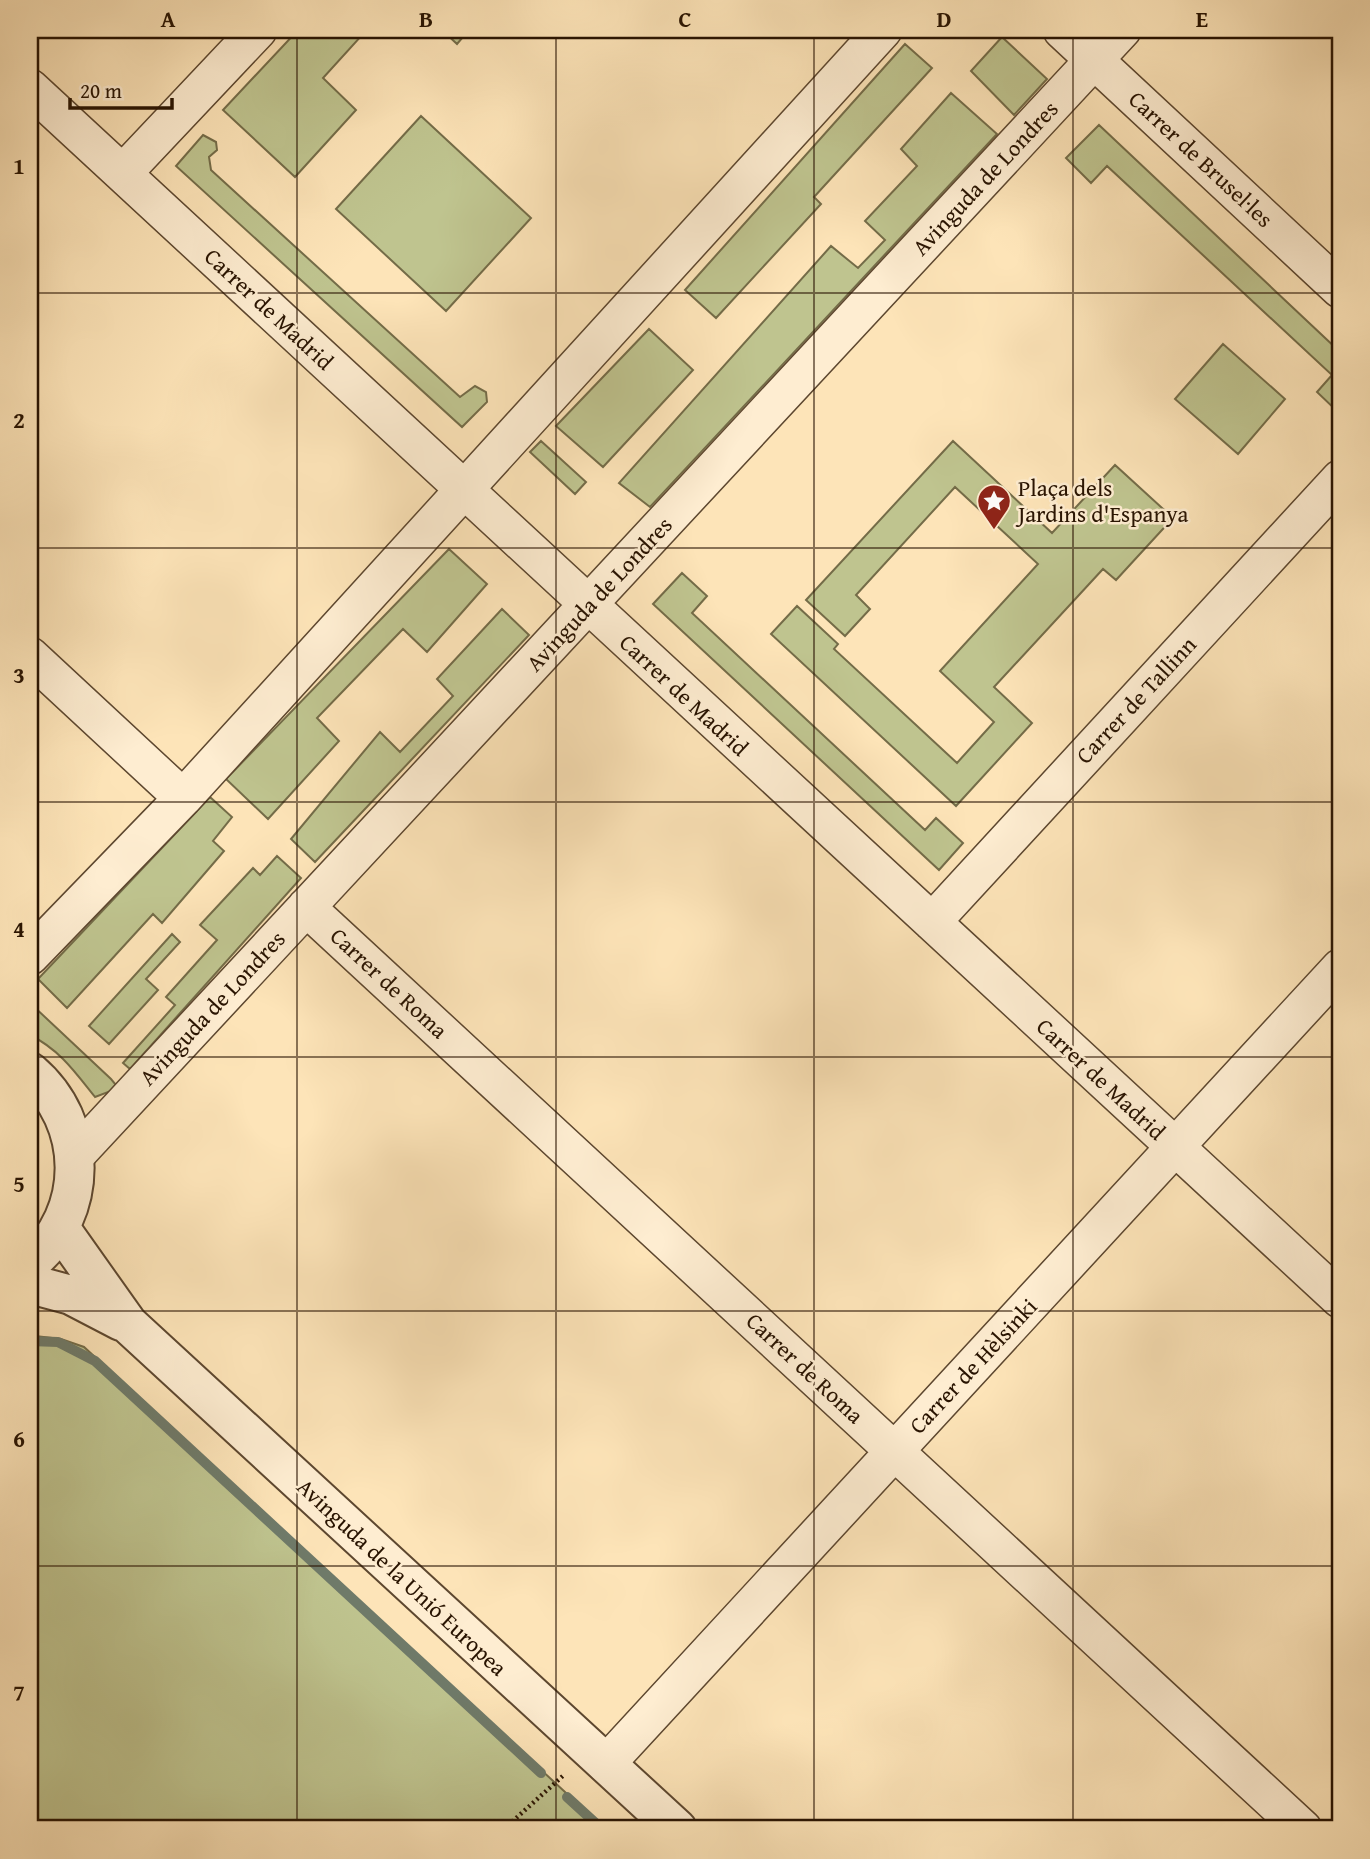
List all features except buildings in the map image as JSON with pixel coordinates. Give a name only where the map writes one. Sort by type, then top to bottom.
[{"type":"street","points":[[123,173],[258,30]]},
{"type":"street","points":[[30,956],[183,798],[883,30]]},
{"type":"street","name":"Carrer de Brusel·les","points":[[1062,30],[1340,289]]},
{"type":"street","name":"Avinguda de Londres","points":[[75,1156],[1122,30]]},
{"type":"street","name":"Carrer de Madrid","points":[[30,88],[1340,1300]]},
{"type":"street","name":"Carrer de Tallinn","points":[[932,922],[1340,479]]},
{"type":"street","points":[[30,656],[183,798]]},
{"type":"street","name":"Carrer de Roma","points":[[306,907],[1303,1829]]},
{"type":"street","name":"Carrer de Hèlsinki","points":[[590,1765],[894,1451],[1340,968]]},
{"type":"street","points":[[30,1072],[53,1097],[68,1125],[75,1156],[75,1181],[60,1228],[30,1263]]},
{"type":"street","name":"Avinguda de la Unió Europea","points":[[60,1228],[128,1324],[590,1765],[677,1829]]},
{"type":"street","name":"Avinguda de la Unió Europea","points":[[30,1284],[71,1295],[128,1324]]},
{"type":"path","points":[[504,1829],[590,1765]]},
{"type":"green space","points":[[298,30],[360,30],[364,33],[323,78],[356,110],[295,177],[223,110]]},
{"type":"green space","points":[[442,30],[469,30],[457,44]]},
{"type":"green space","points":[[1002,37],[1047,79],[1014,115],[971,71]]},
{"type":"green space","points":[[905,44],[932,68],[814,197],[821,204],[716,318],[685,290]]},
{"type":"green space","points":[[951,93],[997,134],[650,507],[619,483],[831,246],[858,268],[885,240],[865,221],[917,166],[901,149]]},
{"type":"green space","points":[[421,116],[531,218],[446,311],[336,209]]},
{"type":"green space","points":[[1099,125],[1340,352],[1340,414],[1317,392],[1332,375],[1107,166],[1091,183],[1066,158]]},
{"type":"green space","points":[[203,135],[216,142],[217,150],[209,157],[211,170],[460,397],[475,386],[486,392],[487,402],[462,427],[176,166]]},
{"type":"green space","points":[[649,329],[693,370],[603,467],[556,426]]},
{"type":"green space","points":[[1223,344],[1285,399],[1238,454],[1175,399]]},
{"type":"green space","points":[[541,441],[586,482],[575,494],[530,452]]},
{"type":"green space","points":[[953,441],[1052,533],[1115,465],[1173,518],[1116,580],[1103,569],[994,687],[1032,723],[956,806],[771,634],[797,606],[838,644],[834,649],[957,763],[994,722],[940,671],[1038,564],[955,487],[856,595],[870,609],[845,636],[806,600]]},
{"type":"green space","points":[[449,549],[487,584],[427,652],[403,629],[317,718],[339,741],[268,819],[226,779]]},
{"type":"green space","points":[[682,573],[707,596],[692,613],[925,830],[936,818],[963,843],[939,870],[653,604]]},
{"type":"green space","points":[[502,609],[529,635],[315,862],[291,839],[380,732],[400,752],[453,696],[437,679]]},
{"type":"green space","points":[[210,797],[232,817],[213,841],[224,851],[162,923],[153,914],[67,1008],[38,979]]},
{"type":"green space","points":[[277,856],[301,878],[130,1069],[123,1063],[175,1005],[166,997],[217,940],[200,925],[253,868],[260,875]]},
{"type":"green space","points":[[172,934],[180,942],[146,979],[158,990],[109,1044],[89,1026]]},
{"type":"green space","points":[[30,1003],[111,1079],[116,1085],[111,1091],[95,1097],[74,1070],[41,1041],[30,1035]]},
{"type":"green space","points":[[30,1337],[61,1339],[84,1347],[605,1829],[30,1829]]},
{"type":"waterway","points":[[30,1341],[58,1342],[95,1361],[541,1773]]},
{"type":"waterway","points":[[567,1797],[602,1829]]},
{"type":"place","name":"Plaça dels Jardins d'Espanya","points":[[994,531]]}]
